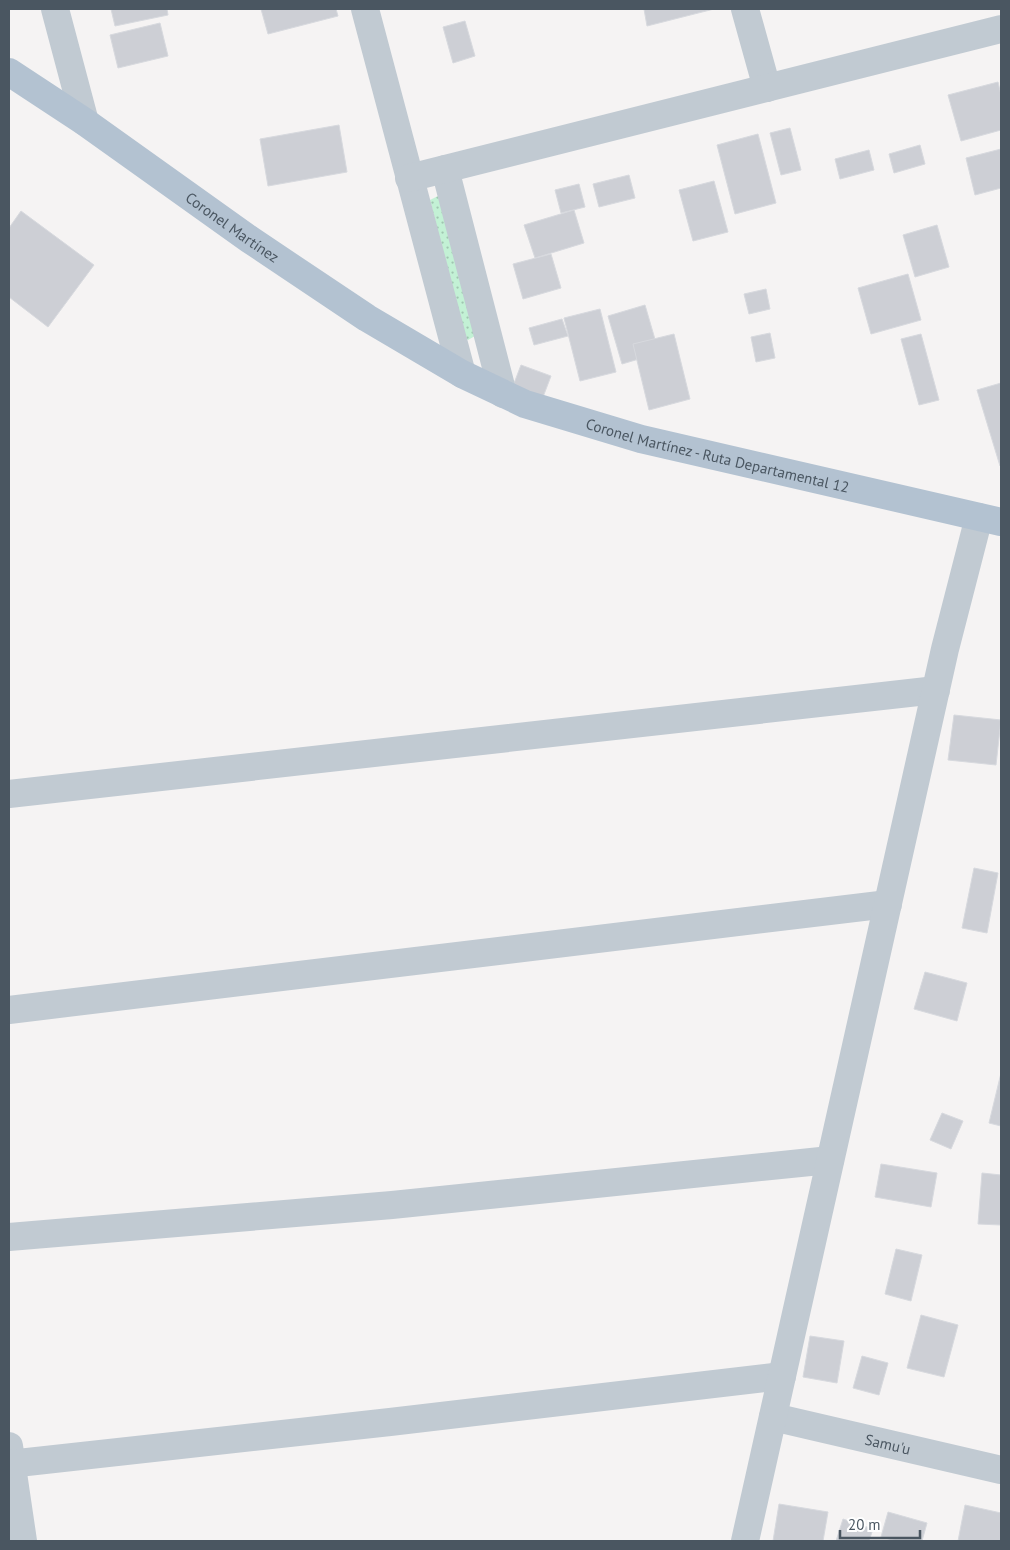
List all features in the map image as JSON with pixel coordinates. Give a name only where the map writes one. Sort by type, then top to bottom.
[{"type":"main road","name":"Coronel Martínez","points":[[9,72],[85,122],[265,249],[367,318],[462,374]]},
{"type":"main road","name":"Coronel Martínez - Ruta Departamental 12","points":[[462,374],[525,404],[641,439],[990,519]]},
{"type":"street","points":[[55,9],[85,122]]},
{"type":"street","points":[[364,9],[462,374]]},
{"type":"street","points":[[745,9],[767,88]]},
{"type":"street","points":[[409,178],[1001,29]]},
{"type":"street","points":[[445,169],[503,394]]},
{"type":"street","points":[[745,1541],[936,690],[990,519]]},
{"type":"street","points":[[9,794],[936,690]]},
{"type":"street","points":[[9,1010],[888,904]]},
{"type":"street","points":[[9,1237],[392,1205],[830,1160]]},
{"type":"street","points":[[22,1541],[10,1458],[380,1423],[782,1376]]},
{"type":"street","name":"Samu'u","points":[[773,1417],[1001,1470]]},
{"type":"green space","points":[[438,196],[441,198],[475,336],[468,340],[465,338],[430,200]]},
{"type":"building","points":[[111,9],[167,9],[168,15],[115,26]]},
{"type":"building","points":[[261,9],[336,9],[338,16],[268,34]]},
{"type":"building","points":[[644,9],[714,9],[647,26]]},
{"type":"building","points":[[465,21],[475,56],[453,63],[443,27]]},
{"type":"building","points":[[160,23],[168,56],[118,68],[110,35]]},
{"type":"building","points":[[998,82],[1001,95],[1001,130],[961,141],[948,95]]},
{"type":"building","points":[[339,125],[347,172],[268,186],[260,139]]},
{"type":"building","points":[[790,128],[801,170],[781,175],[770,133]]},
{"type":"building","points":[[758,134],[776,203],[735,214],[717,145]]},
{"type":"building","points":[[920,145],[925,164],[894,173],[889,154]]},
{"type":"building","points":[[1001,149],[1001,188],[975,195],[966,158]]},
{"type":"building","points":[[869,150],[874,170],[840,179],[835,159]]},
{"type":"building","points":[[629,175],[635,198],[599,207],[593,184]]},
{"type":"building","points":[[714,181],[728,232],[693,241],[679,190]]},
{"type":"building","points":[[579,184],[585,207],[561,213],[555,190]]},
{"type":"building","points":[[574,210],[584,243],[535,258],[524,225]]},
{"type":"building","points":[[21,211],[94,265],[48,327],[9,297],[9,228]]},
{"type":"building","points":[[937,225],[949,267],[915,277],[903,235]]},
{"type":"building","points":[[551,254],[561,288],[523,299],[513,264]]},
{"type":"building","points":[[908,274],[921,320],[871,334],[858,288]]},
{"type":"building","points":[[766,289],[770,309],[749,314],[744,294]]},
{"type":"building","points":[[645,305],[659,353],[622,364],[608,316]]},
{"type":"building","points":[[600,309],[616,372],[580,381],[564,318]]},
{"type":"building","points":[[562,319],[568,336],[534,345],[529,328]]},
{"type":"building","points":[[770,333],[775,358],[756,362],[751,337]]},
{"type":"building","points":[[674,334],[690,399],[649,410],[633,344]]},
{"type":"building","points":[[921,334],[939,400],[919,405],[901,339]]},
{"type":"building","points":[[521,365],[551,376],[543,397],[513,386]]},
{"type":"building","points":[[1001,383],[1001,465],[1000,466],[977,390]]},
{"type":"building","points":[[954,715],[1001,720],[996,765],[948,760]]},
{"type":"building","points":[[974,868],[998,873],[987,933],[962,928]]},
{"type":"building","points":[[925,972],[967,983],[957,1021],[914,1009]]},
{"type":"building","points":[[1001,1073],[1001,1126],[989,1123]]},
{"type":"building","points":[[942,1113],[963,1121],[951,1149],[930,1140]]},
{"type":"building","points":[[881,1164],[937,1173],[931,1207],[875,1197]]},
{"type":"building","points":[[982,1173],[1001,1175],[1001,1225],[978,1224]]},
{"type":"building","points":[[896,1249],[922,1255],[911,1301],[885,1294]]},
{"type":"building","points":[[921,1315],[958,1325],[944,1377],[907,1368]]},
{"type":"building","points":[[810,1336],[844,1341],[837,1383],[803,1377]]},
{"type":"building","points":[[862,1356],[888,1363],[879,1395],[853,1388]]},
{"type":"building","points":[[779,1504],[828,1512],[823,1541],[773,1541]]},
{"type":"building","points":[[965,1505],[1001,1513],[1001,1541],[958,1541]]},
{"type":"building","points":[[888,1512],[927,1523],[922,1541],[897,1541],[881,1537]]},
{"type":"building","points":[[843,1519],[873,1529],[869,1541],[836,1541]]}]
